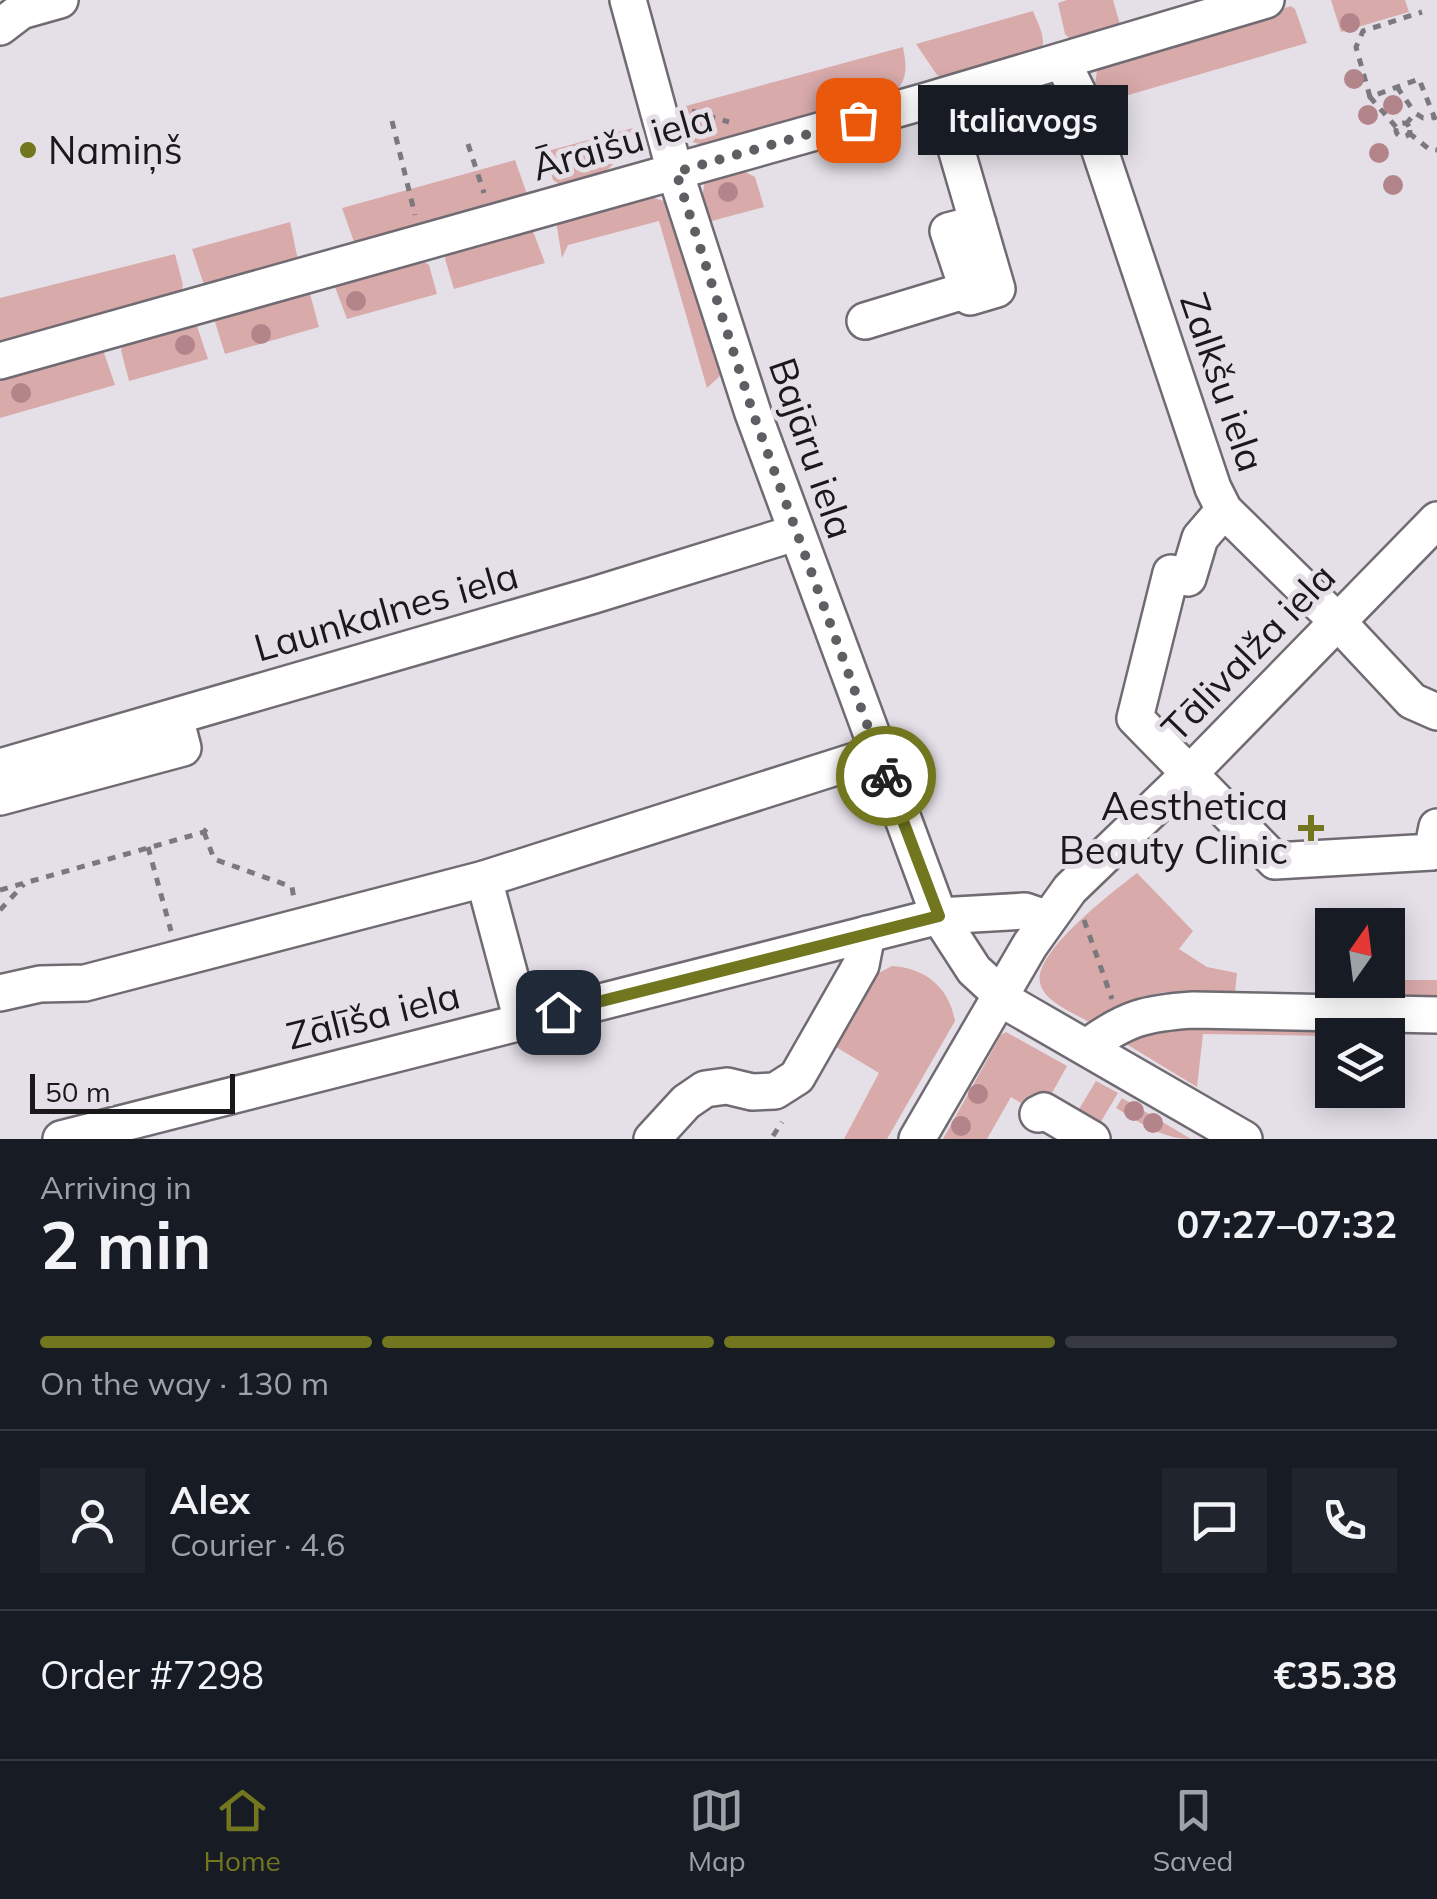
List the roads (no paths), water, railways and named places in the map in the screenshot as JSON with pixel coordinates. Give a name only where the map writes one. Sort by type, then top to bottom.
[{"type":"street","name":"Bajāru iela","points":[[628,0],[676,172],[795,533],[939,916],[974,970],[1000,996],[1228,1135]]},
{"type":"street","name":"Āraišu iela","points":[[0,361],[942,97],[1266,0]]},
{"type":"street","name":"Zalkšu iela","points":[[1062,61],[1086,109],[1213,488],[1224,510],[1412,701],[1437,712]]},
{"type":"street","points":[[865,322],[967,290],[970,297],[997,289],[942,97]]},
{"type":"street","points":[[1224,510],[1200,538],[1179,576],[1135,718],[1275,861],[1432,852],[1437,827]]},
{"type":"street","name":"Tālivalža iela","points":[[917,1139],[1000,996],[1064,913],[1070,888],[1190,773],[1437,520]]},
{"type":"street","name":"Launkalnes iela","points":[[0,767],[127,746],[175,716],[795,533]]},
{"type":"street","points":[[0,797],[127,746]]},
{"type":"street","points":[[0,993],[40,984],[85,983],[484,879],[877,754]]},
{"type":"street","points":[[484,879],[522,1021]]},
{"type":"street","points":[[939,916],[1064,913]]},
{"type":"street","name":"Zālīša iela","points":[[62,1139],[939,916]]},
{"type":"street","points":[[652,1139],[686,1102],[705,1088],[775,1091],[797,1077],[861,965],[867,934]]},
{"type":"street","points":[[1087,1047],[1136,1017],[1193,1010],[1437,1016]]},
{"type":"street","points":[[1038,1114],[1044,1111],[1092,1139]]},
{"type":"place","name":"Italiavogs","points":[[858,120]]},
{"type":"place","name":"Namiņš","points":[[28,150]]},
{"type":"place","name":"Aesthetica Beauty Clinic","points":[[1311,828]]}]
